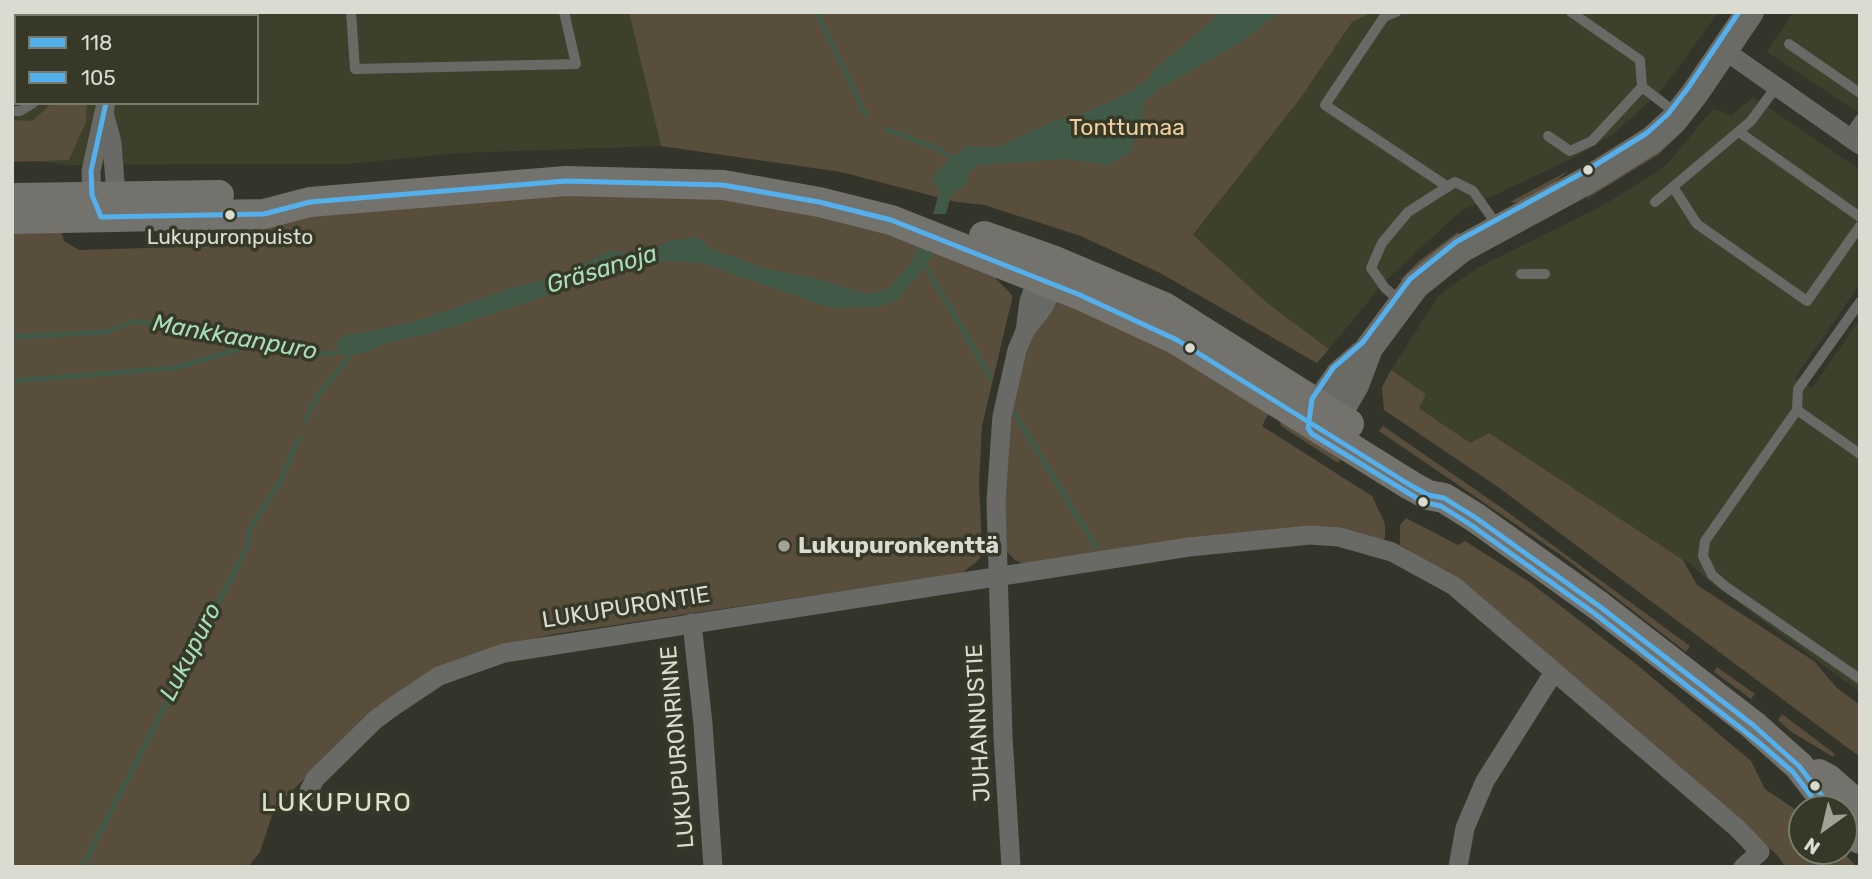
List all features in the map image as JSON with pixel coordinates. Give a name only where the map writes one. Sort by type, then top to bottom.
[{"type":"main road","points":[[1324,415],[1340,374],[1369,348],[1400,301],[1433,269],[1652,140],[1678,114],[1750,12]]},
{"type":"main road","points":[[12,198],[103,202],[265,194],[310,202],[566,181],[663,181],[723,185],[819,202],[891,220],[932,221],[1049,275],[1164,307],[1324,415],[1428,495],[1444,498],[1600,606],[1752,725],[1799,766],[1821,795]]},
{"type":"main road","points":[[12,219],[103,202]]},
{"type":"main road","points":[[1799,766],[1828,779],[1860,807]]},
{"type":"street","points":[[1724,50],[1854,141]]},
{"type":"street","points":[[103,202],[112,143],[106,110]]},
{"type":"street","name":"JUHANNUSTIE","points":[[1011,867],[997,577],[996,501],[1002,416],[1017,350],[1025,331],[1029,301],[1049,275]]},
{"type":"street","name":"LUKUPURONTIE","points":[[309,791],[315,779],[375,720],[439,676],[504,653],[535,646],[1189,547],[1310,535],[1339,537],[1392,552],[1435,573],[1737,828],[1760,852],[1743,867]]},
{"type":"street","name":"LUKUPURONRINNE","points":[[692,623],[703,724],[713,867]]},
{"type":"street","points":[[1458,867],[1465,828],[1485,781],[1554,672]]},
{"type":"lane","points":[[351,12],[355,69],[576,64],[564,12]]},
{"type":"lane","points":[[1396,12],[1384,18],[1325,105],[1448,187]]},
{"type":"lane","points":[[1548,136],[1570,151],[1592,141],[1642,86],[1640,60],[1571,12]]},
{"type":"lane","points":[[1790,44],[1860,93]]},
{"type":"lane","points":[[1642,86],[1678,114]]},
{"type":"lane","points":[[1655,202],[1751,121],[1776,87]]},
{"type":"lane","points":[[12,111],[20,111],[30,105]]},
{"type":"lane","points":[[1854,141],[1860,119]]},
{"type":"lane","points":[[1739,132],[1860,217]]},
{"type":"lane","points":[[1400,301],[1385,288],[1371,268],[1382,243],[1408,212],[1455,182],[1473,191],[1499,228]]},
{"type":"lane","points":[[1672,187],[1697,224],[1807,301],[1860,226]]},
{"type":"lane","points":[[1521,274],[1545,274]]},
{"type":"lane","points":[[1860,302],[1798,390],[1797,410],[1704,541],[1703,556],[1712,575],[1725,586],[1860,679]]},
{"type":"lane","points":[[1797,410],[1860,454]]},
{"type":"shaded area","points":[[12,12],[629,12],[661,146],[459,153],[345,164],[67,165],[12,158]]},
{"type":"shaded area","points":[[1374,12],[1719,12],[1659,93],[1615,133],[1577,156],[1461,211],[1385,281],[1329,349],[1266,302],[1193,236],[1300,99],[1352,22]]},
{"type":"shaded area","points":[[1794,12],[1860,12],[1860,114],[1767,52]]},
{"type":"shaded area","points":[[1753,97],[1860,170],[1860,284],[1795,378],[1812,388],[1860,319],[1860,692],[1710,582],[1690,563],[1664,551],[1489,433],[1470,444],[1418,407],[1426,394],[1391,370],[1440,294],[1479,267],[1600,207],[1655,173],[1667,164],[1713,109],[1732,115]]},
{"type":"green space","name":"Tonttumaa","points":[[629,12],[1374,12],[1352,22],[1300,99],[1193,235],[1266,302],[1329,349],[1317,363],[1160,273],[1081,236],[984,205],[956,202],[841,172],[661,146]]},
{"type":"green space","points":[[1702,104],[1682,132],[1658,155],[1586,199],[1593,189]]},
{"type":"green space","points":[[50,105],[87,105],[86,122],[69,160],[12,162],[12,120],[32,121]]},
{"type":"green space","points":[[1568,171],[1543,193],[1521,203],[1510,202]]},
{"type":"green space","name":"Lukupuronpuisto","points":[[671,193],[823,213],[996,266],[996,279],[1012,295],[1012,299],[982,426],[979,483],[982,546],[980,558],[962,573],[555,634],[501,646],[320,763],[274,809],[260,852],[248,867],[12,867],[12,227],[60,228],[64,241],[79,250],[246,245],[246,226],[293,218],[576,194]]},
{"type":"green space","points":[[1458,232],[1462,237],[1404,281],[1400,280],[1419,261]]},
{"type":"green space","points":[[1071,299],[1272,407],[1262,426],[1372,496],[1385,524],[1385,538],[1381,542],[1347,533],[1024,564],[1015,560],[1007,552],[1003,466],[1016,385],[1030,340],[1048,309],[1058,300]]},
{"type":"green space","points":[[1391,370],[1426,394],[1419,408],[1470,443],[1489,433],[1683,560],[1697,585],[1814,661],[1837,688],[1860,705],[1860,757],[1498,487],[1384,410],[1382,387]]},
{"type":"green space","points":[[1280,420],[1345,454],[1338,463],[1281,426]]},
{"type":"green space","points":[[1383,426],[1502,508],[1690,646],[1686,652],[1565,558],[1379,431]]},
{"type":"green space","points":[[1406,518],[1458,545],[1465,541],[1528,581],[1635,663],[1751,761],[1765,789],[1788,805],[1788,865],[1857,867],[1786,867],[1776,854],[1462,581],[1400,545],[1400,525]]},
{"type":"green space","points":[[1717,667],[1755,694],[1751,699],[1714,672]]},
{"type":"green space","points":[[1782,714],[1835,754],[1833,757],[1790,731],[1778,720]]},
{"type":"water","points":[[1222,12],[1279,12],[1240,43],[1157,90],[1143,102],[1145,108],[1130,153],[1108,165],[1068,159],[978,165],[969,172],[967,184],[951,195],[946,214],[933,214],[939,193],[933,180],[936,171],[967,146],[997,147],[1056,120],[1076,116],[1125,95],[1150,78],[1153,71]]},
{"type":"water","name":"Gräsanoja","points":[[697,237],[711,249],[764,268],[822,280],[866,294],[880,292],[891,286],[911,263],[922,242],[935,249],[928,263],[897,300],[876,307],[831,308],[701,263],[668,261],[591,279],[523,304],[426,335],[393,341],[369,351],[349,356],[335,353],[340,338],[347,335],[414,322],[511,288],[564,274],[611,250],[634,255],[647,252],[668,241]]},
{"type":"waterway","points":[[817,12],[866,116]]},
{"type":"waterway","points":[[885,129],[937,148],[952,158],[960,157]]},
{"type":"waterway","points":[[922,260],[991,378]]},
{"type":"waterway","name":"Mankkaanpuro","points":[[12,337],[105,332],[135,321],[264,342],[315,355],[335,353]]},
{"type":"waterway","points":[[12,381],[174,368],[261,343]]},
{"type":"waterway","name":"Lukupuro","points":[[305,422],[317,396],[345,363],[350,352]]},
{"type":"waterway","points":[[1015,414],[1096,547]]},
{"type":"waterway","name":"Lukupuro","points":[[82,867],[241,559],[249,541],[248,532],[280,482],[299,438]]},
{"type":"transit line","name":"105","points":[[1739,12],[1688,88],[1668,114],[1647,133],[1584,172],[1456,242],[1410,279],[1363,342],[1333,368],[1312,399],[1308,428],[1312,434],[1423,502],[1441,506],[1471,525],[1594,613],[1757,741],[1793,772],[1810,795]]},
{"type":"transit line","name":"118","points":[[106,105],[91,171],[92,195],[101,217],[264,214],[310,202],[566,181],[723,185],[819,202],[891,220],[1080,295],[1177,340],[1410,485],[1428,495],[1444,498],[1476,518],[1599,606],[1753,725],[1799,766],[1821,795]]},
{"type":"place","name":"Lukupuronpuisto","points":[[230,215]]},
{"type":"place","name":"Lukupuronkenttä","points":[[784,546]]},
{"type":"district","name":"LUKUPURO","points":[[337,803]]}]
